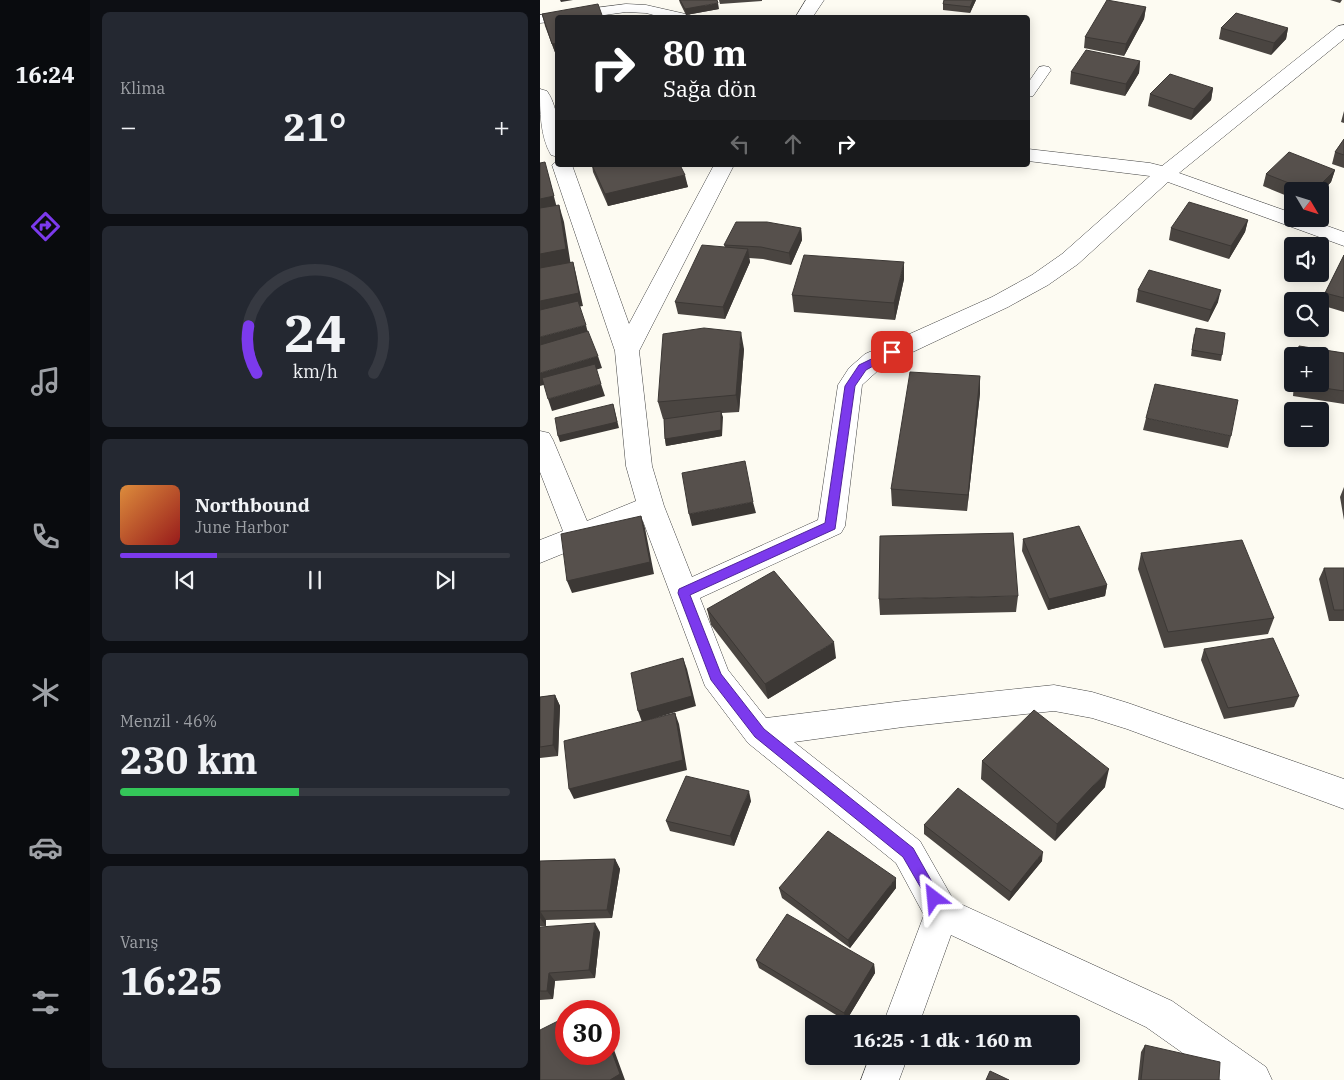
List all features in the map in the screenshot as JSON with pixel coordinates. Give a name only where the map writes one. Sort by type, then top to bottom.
[{"type":"street","points":[[805,15],[815,0]]},
{"type":"street","points":[[684,593],[831,526],[850,386],[862,368],[874,360],[1000,302],[1040,280],[1070,259],[1165,174],[1344,30]]},
{"type":"street","points":[[540,95],[543,118],[555,144]]},
{"type":"street","points":[[1030,155],[1134,166],[1165,174],[1344,239]]},
{"type":"street","points":[[563,167],[627,351],[640,466],[651,506],[716,677],[759,733],[908,852],[942,913],[1158,1014],[1253,1080]]},
{"type":"street","points":[[627,351],[723,167]]},
{"type":"street","points":[[540,440],[579,536]]},
{"type":"street","points":[[540,552],[651,506]]},
{"type":"street","points":[[759,733],[1054,698],[1092,704],[1344,794]]},
{"type":"street","points":[[904,1015],[942,913]]},
{"type":"street","points":[[880,1080],[886,1065]]},
{"type":"lane","points":[[571,15],[626,8],[646,9],[672,15]]},
{"type":"lane","points":[[540,19],[555,17]]},
{"type":"lane","points":[[1030,91],[1044,70]]},
{"type":"building","points":[[680,0],[717,0],[718,3],[685,9]]},
{"type":"building","points":[[944,0],[973,0],[970,7],[943,4]]},
{"type":"building","points":[[1107,0],[1146,7],[1126,44],[1085,37]]},
{"type":"building","points":[[598,4],[602,15],[555,15],[555,44],[552,44],[542,14]]},
{"type":"building","points":[[1236,13],[1288,28],[1274,43],[1221,28]]},
{"type":"building","points":[[1086,50],[1140,61],[1126,84],[1071,72]]},
{"type":"building","points":[[1170,74],[1213,88],[1194,109],[1150,94]]},
{"type":"building","points":[[1344,139],[1344,155],[1335,152]]},
{"type":"building","points":[[1289,152],[1335,170],[1323,182],[1286,182],[1266,174]]},
{"type":"building","points":[[545,162],[554,196],[540,199],[540,163]]},
{"type":"building","points":[[593,167],[681,167],[685,175],[605,194]]},
{"type":"building","points":[[1189,202],[1248,220],[1231,246],[1171,228]]},
{"type":"building","points":[[559,205],[566,249],[540,254],[540,208]]},
{"type":"building","points":[[736,222],[767,222],[801,228],[789,253],[761,247],[724,245]]},
{"type":"building","points":[[702,245],[748,249],[723,307],[675,302]]},
{"type":"building","points":[[804,255],[904,262],[894,303],[792,295]]},
{"type":"building","points":[[1344,255],[1344,298],[1326,292]]},
{"type":"building","points":[[573,262],[579,293],[540,301],[540,268]]},
{"type":"building","points":[[1149,270],[1221,290],[1211,310],[1138,290]]},
{"type":"building","points":[[578,301],[586,325],[540,337],[540,310]]},
{"type":"building","points":[[704,328],[741,332],[736,395],[658,402],[663,334]]},
{"type":"building","points":[[1196,328],[1225,333],[1222,355],[1192,350]]},
{"type":"building","points":[[588,331],[598,356],[540,373],[540,345]]},
{"type":"building","points":[[1329,351],[1344,353],[1344,391],[1329,389]]},
{"type":"building","points":[[595,364],[601,384],[548,399],[542,378]]},
{"type":"building","points":[[910,372],[980,376],[968,495],[891,489]]},
{"type":"building","points":[[1155,384],[1238,400],[1231,436],[1146,418]]},
{"type":"building","points":[[613,404],[617,422],[558,436],[555,418]]},
{"type":"building","points":[[721,411],[721,430],[665,439],[664,419]]},
{"type":"building","points":[[745,461],[753,502],[689,514],[682,473]]},
{"type":"building","points":[[641,516],[650,562],[567,581],[561,534]]},
{"type":"building","points":[[1079,526],[1107,585],[1049,599],[1023,539]]},
{"type":"building","points":[[1013,533],[1018,596],[879,599],[880,536]]},
{"type":"building","points":[[1242,540],[1274,618],[1168,632],[1141,553]]},
{"type":"building","points":[[1324,568],[1344,568],[1344,610],[1334,610]]},
{"type":"building","points":[[774,571],[834,642],[765,684],[707,609]]},
{"type":"building","points":[[1273,638],[1299,696],[1228,708],[1204,649]]},
{"type":"building","points":[[683,658],[692,696],[638,711],[631,673]]},
{"type":"building","points":[[555,695],[553,745],[540,747],[540,697]]},
{"type":"building","points":[[1034,710],[1109,769],[1057,824],[982,761]]},
{"type":"building","points":[[675,713],[683,760],[569,789],[564,741]]},
{"type":"building","points":[[686,776],[749,791],[730,836],[666,821]]},
{"type":"building","points":[[958,788],[1043,852],[1011,892],[924,825]]},
{"type":"building","points":[[828,831],[896,878],[848,940],[779,888]]},
{"type":"building","points":[[615,859],[607,910],[540,911],[540,861]]},
{"type":"building","points":[[787,914],[874,964],[844,1013],[756,960]]},
{"type":"building","points":[[595,923],[589,970],[549,973],[547,991],[540,991],[540,927]]},
{"type":"building","points":[[555,1022],[555,1065],[617,1065],[620,1074],[610,1080],[540,1080],[540,1030]]},
{"type":"building","points":[[1145,1045],[1220,1062],[1219,1080],[1141,1080]]},
{"type":"building","points":[[990,1071],[1009,1080],[986,1080]]},
{"type":"route","points":[[892,352],[862,368],[855,375],[850,386],[831,526],[684,593],[716,677],[759,733],[908,852],[934,898]]}]
